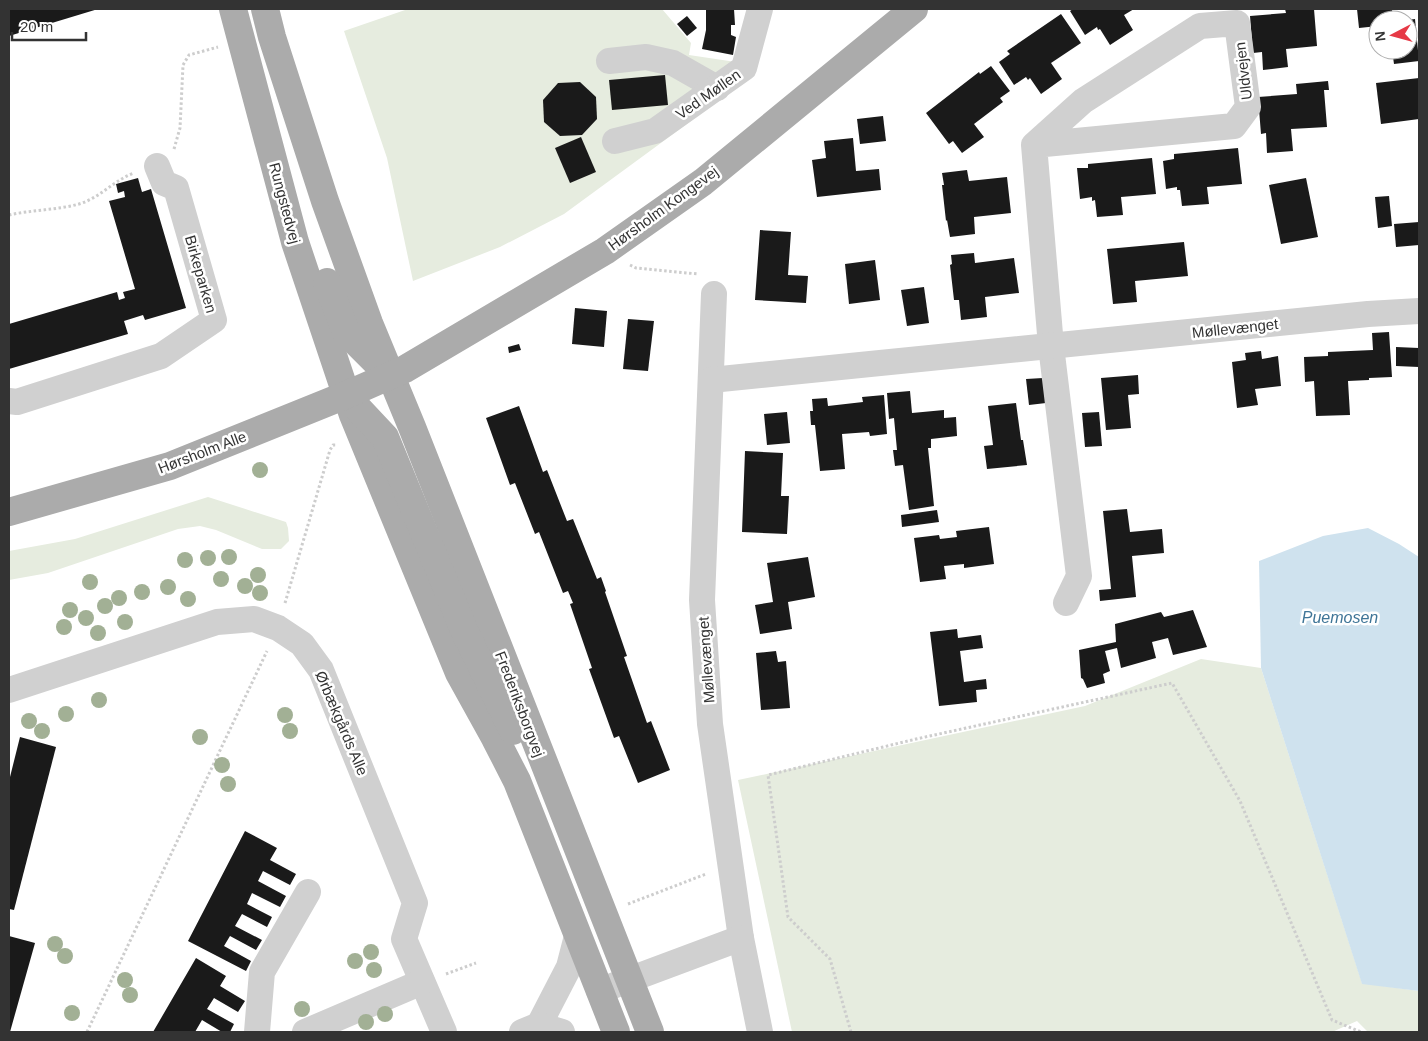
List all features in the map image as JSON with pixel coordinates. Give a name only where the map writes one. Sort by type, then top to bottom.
[{"type":"main road","name":"Rungstedvej","points":[[233,9],[295,242],[346,395]]},
{"type":"main road","points":[[244,9],[277,130],[334,302],[346,332],[390,376]]},
{"type":"main road","points":[[265,9],[272,37],[324,201],[368,323],[390,376]]},
{"type":"main road","name":"Hørsholm Kongevej","points":[[390,376],[605,250],[703,182],[914,9]]},
{"type":"main road","name":"Hørsholm Alle","points":[[9,512],[170,466],[390,376]]},
{"type":"main road","name":"Frederiksborgvej","points":[[390,376],[650,1032]]},
{"type":"main road","points":[[346,395],[386,437],[464,630],[518,742],[545,767]]},
{"type":"main road","points":[[346,395],[459,673],[517,781],[616,1032]]},
{"type":"street","name":"Ved Møllen","points":[[614,141],[655,131],[744,68],[760,9]]},
{"type":"street","name":"Uldvejen","points":[[1237,23],[1248,107],[1234,126],[1034,145],[1083,101],[1200,26],[1237,23]]},
{"type":"street","points":[[609,61],[646,57],[673,63],[717,88]]},
{"type":"street","points":[[1034,145],[1051,346],[1079,576],[1066,603]]},
{"type":"street","name":"Birkeparken","points":[[9,401],[17,402],[161,356],[214,320],[176,188],[164,183],[157,166]]},
{"type":"street","name":"Møllevænget","points":[[714,294],[702,600],[710,724],[741,938],[760,1032]]},
{"type":"street","name":"Møllevænget","points":[[711,380],[1368,314],[1419,311]]},
{"type":"street","name":"Ørbækgårds Alle","points":[[9,690],[217,622],[254,619],[272,639],[302,644],[321,670],[415,903],[404,939],[444,1032]]},
{"type":"street","points":[[257,1032],[262,972],[308,892]]},
{"type":"street","points":[[541,1030],[569,967],[577,936]]},
{"type":"street","points":[[599,991],[741,938]]},
{"type":"street","points":[[305,1032],[422,982]]},
{"type":"path","points":[[9,215],[80,204],[97,196],[124,177],[157,166],[172,154],[180,128],[183,65],[189,55],[241,37]]},
{"type":"path","points":[[636,268],[688,274]]},
{"type":"path","points":[[87,1032],[272,639],[330,450],[333,445],[342,444]]},
{"type":"path","points":[[259,647],[272,639]]},
{"type":"path","points":[[272,639],[275,655]]},
{"type":"path","points":[[851,1032],[830,959],[788,917],[768,775],[916,739],[1172,683],[1240,801],[1332,1020],[1361,1032]]},
{"type":"path","points":[[603,914],[730,865]]},
{"type":"path","points":[[422,982],[476,963]]},
{"type":"shaded area","points":[[408,9],[662,9],[691,43],[689,55],[756,65],[751,77],[564,214],[500,247],[413,281],[387,158],[344,31]]},
{"type":"shaded area","points":[[208,497],[286,522],[289,541],[281,549],[262,549],[216,530],[200,526],[178,529],[48,573],[9,580],[9,551],[75,539]]},
{"type":"shaded area","points":[[1201,659],[1261,668],[1362,983],[1419,991],[1419,1032],[1368,1032],[1357,1021],[1332,1032],[792,1032],[738,780],[1085,706]]},
{"type":"water","name":"Puemosen","points":[[1368,528],[1419,557],[1419,991],[1362,984],[1261,668],[1259,561],[1323,536]]},
{"type":"building","points":[[9,9],[98,9],[9,36]]},
{"type":"building","points":[[706,9],[734,9],[735,25],[731,25],[731,35],[736,37],[733,55],[702,49],[706,30]]},
{"type":"building","points":[[1073,9],[1134,9],[1124,15],[1133,30],[1110,45],[1097,27],[1085,35],[1070,11]]},
{"type":"building","points":[[1285,9],[1314,9],[1317,46],[1286,49],[1288,67],[1263,70],[1262,52],[1253,53],[1250,16],[1286,13]]},
{"type":"building","points":[[1357,9],[1392,9],[1368,10],[1368,27],[1359,28]]},
{"type":"building","points":[[1061,14],[1081,43],[1051,63],[1062,79],[1041,94],[1030,78],[1028,80],[1026,77],[1014,85],[999,62],[1010,54],[1007,51]]},
{"type":"building","points":[[687,16],[697,28],[687,36],[677,24]]},
{"type":"building","points":[[1418,50],[1419,61],[1394,64],[1393,60],[1418,60]]},
{"type":"building","points":[[991,66],[1010,91],[1000,98],[1003,102],[974,124],[984,137],[962,153],[953,141],[949,144],[926,113],[979,72],[980,74]]},
{"type":"building","points":[[665,75],[668,105],[612,110],[609,80]]},
{"type":"building","points":[[1419,78],[1419,119],[1381,124],[1376,83]]},
{"type":"building","points":[[1328,81],[1329,90],[1324,90],[1327,127],[1291,129],[1293,151],[1267,153],[1266,133],[1261,134],[1258,97],[1297,94],[1296,84]]},
{"type":"building","points":[[580,82],[596,97],[597,119],[582,135],[560,136],[544,122],[543,100],[558,83]]},
{"type":"building","points":[[883,116],[886,141],[860,144],[857,119]]},
{"type":"building","points":[[581,137],[596,172],[570,183],[555,148]]},
{"type":"building","points":[[853,138],[856,171],[879,169],[881,190],[817,197],[812,160],[826,158],[824,141]]},
{"type":"building","points":[[1238,148],[1242,184],[1207,187],[1209,204],[1182,206],[1180,190],[1177,190],[1177,187],[1166,189],[1163,161],[1174,159],[1174,154]]},
{"type":"building","points":[[1152,158],[1156,194],[1121,197],[1123,215],[1097,217],[1095,200],[1092,201],[1092,197],[1080,199],[1077,168],[1088,168],[1088,164]]},
{"type":"building","points":[[967,170],[969,181],[1007,177],[1011,213],[974,217],[975,234],[950,237],[946,221],[942,173]]},
{"type":"building","points":[[138,178],[142,192],[151,189],[186,308],[145,320],[143,315],[124,321],[128,334],[9,369],[9,324],[117,292],[119,300],[125,298],[123,292],[135,289],[109,201],[125,197],[124,191],[118,193],[116,184]]},
{"type":"building","points":[[1306,178],[1318,237],[1281,244],[1269,185]]},
{"type":"building","points":[[1389,196],[1392,226],[1378,228],[1375,197]]},
{"type":"building","points":[[1419,222],[1419,245],[1396,247],[1394,224]]},
{"type":"building","points":[[760,230],[791,232],[788,275],[808,276],[806,303],[755,300]]},
{"type":"building","points":[[1184,242],[1188,276],[1135,281],[1137,302],[1113,304],[1107,249]]},
{"type":"building","points":[[974,253],[975,263],[1014,258],[1019,293],[985,297],[987,317],[961,320],[959,300],[954,300],[950,265],[952,264],[951,255]]},
{"type":"building","points":[[875,260],[880,300],[849,304],[845,264]]},
{"type":"building","points":[[924,287],[929,323],[907,326],[901,290]]},
{"type":"building","points":[[575,308],[607,311],[604,347],[572,344]]},
{"type":"building","points":[[628,319],[654,321],[648,371],[623,369]]},
{"type":"building","points":[[1389,332],[1392,377],[1348,381],[1350,415],[1316,416],[1314,381],[1305,382],[1304,357],[1328,356],[1328,352],[1373,350],[1372,333]]},
{"type":"building","points":[[519,344],[521,350],[509,353],[508,347]]},
{"type":"building","points":[[1396,347],[1419,348],[1419,367],[1396,366]]},
{"type":"building","points":[[1261,351],[1262,359],[1278,356],[1281,386],[1255,389],[1258,405],[1237,408],[1232,362],[1246,360],[1245,353]]},
{"type":"building","points":[[1138,375],[1139,394],[1128,395],[1131,428],[1106,430],[1101,378]]},
{"type":"building","points":[[1043,378],[1046,403],[1029,405],[1026,379]]},
{"type":"building","points":[[910,391],[912,413],[944,410],[944,418],[956,417],[957,436],[931,439],[931,448],[928,448],[934,506],[909,510],[903,465],[895,466],[893,450],[897,450],[894,418],[889,419],[887,393]]},
{"type":"building","points":[[884,395],[887,434],[870,436],[869,432],[842,434],[845,469],[820,471],[815,425],[811,425],[810,411],[813,411],[812,399],[827,398],[828,406],[863,402],[862,397]]},
{"type":"building","points":[[1016,403],[1021,440],[1023,440],[1027,465],[987,469],[984,446],[993,445],[988,406]]},
{"type":"building","points":[[519,406],[543,472],[547,470],[567,521],[573,519],[597,579],[601,577],[627,656],[624,657],[647,723],[651,721],[670,770],[638,783],[619,736],[614,738],[589,669],[592,668],[570,604],[573,603],[568,591],[563,593],[539,532],[535,534],[515,483],[510,485],[486,418]]},
{"type":"building","points":[[787,412],[790,443],[767,445],[764,414]]},
{"type":"building","points":[[1099,412],[1102,446],[1085,447],[1082,413]]},
{"type":"building","points":[[745,451],[783,453],[781,496],[789,496],[787,534],[742,532]]},
{"type":"building","points":[[1127,509],[1130,532],[1162,529],[1164,553],[1132,556],[1136,597],[1100,601],[1099,590],[1111,589],[1103,511]]},
{"type":"building","points":[[937,510],[939,522],[902,527],[901,515]]},
{"type":"building","points":[[989,527],[994,564],[964,568],[964,564],[944,566],[946,579],[920,582],[914,538],[939,535],[940,539],[957,537],[956,531]]},
{"type":"building","points":[[808,557],[815,597],[788,602],[792,629],[760,634],[755,605],[773,602],[767,563]]},
{"type":"building","points":[[1193,610],[1207,647],[1173,655],[1168,638],[1152,642],[1156,658],[1121,668],[1117,648],[1105,651],[1110,671],[1103,674],[1105,683],[1087,688],[1081,678],[1079,650],[1116,642],[1115,624],[1161,612],[1164,617]]},
{"type":"building","points":[[957,629],[958,638],[981,635],[983,648],[960,651],[964,682],[986,679],[987,689],[976,690],[977,702],[939,706],[930,632]]},
{"type":"building","points":[[776,651],[778,662],[786,661],[790,708],[761,710],[756,653]]},
{"type":"building","points":[[20,737],[56,747],[14,910],[9,909],[9,781]]},
{"type":"building","points":[[245,831],[277,848],[270,860],[296,874],[290,885],[263,871],[258,881],[286,896],[280,907],[252,893],[247,904],[272,917],[267,927],[242,914],[235,926],[262,940],[256,950],[230,936],[224,946],[251,961],[246,971],[188,941]]},
{"type":"building","points":[[9,936],[35,943],[10,1032],[9,1032]]},
{"type":"building","points":[[196,958],[226,976],[220,986],[245,1001],[238,1012],[214,998],[207,1009],[234,1024],[230,1032],[222,1032],[202,1020],[195,1032],[153,1032]]}]
